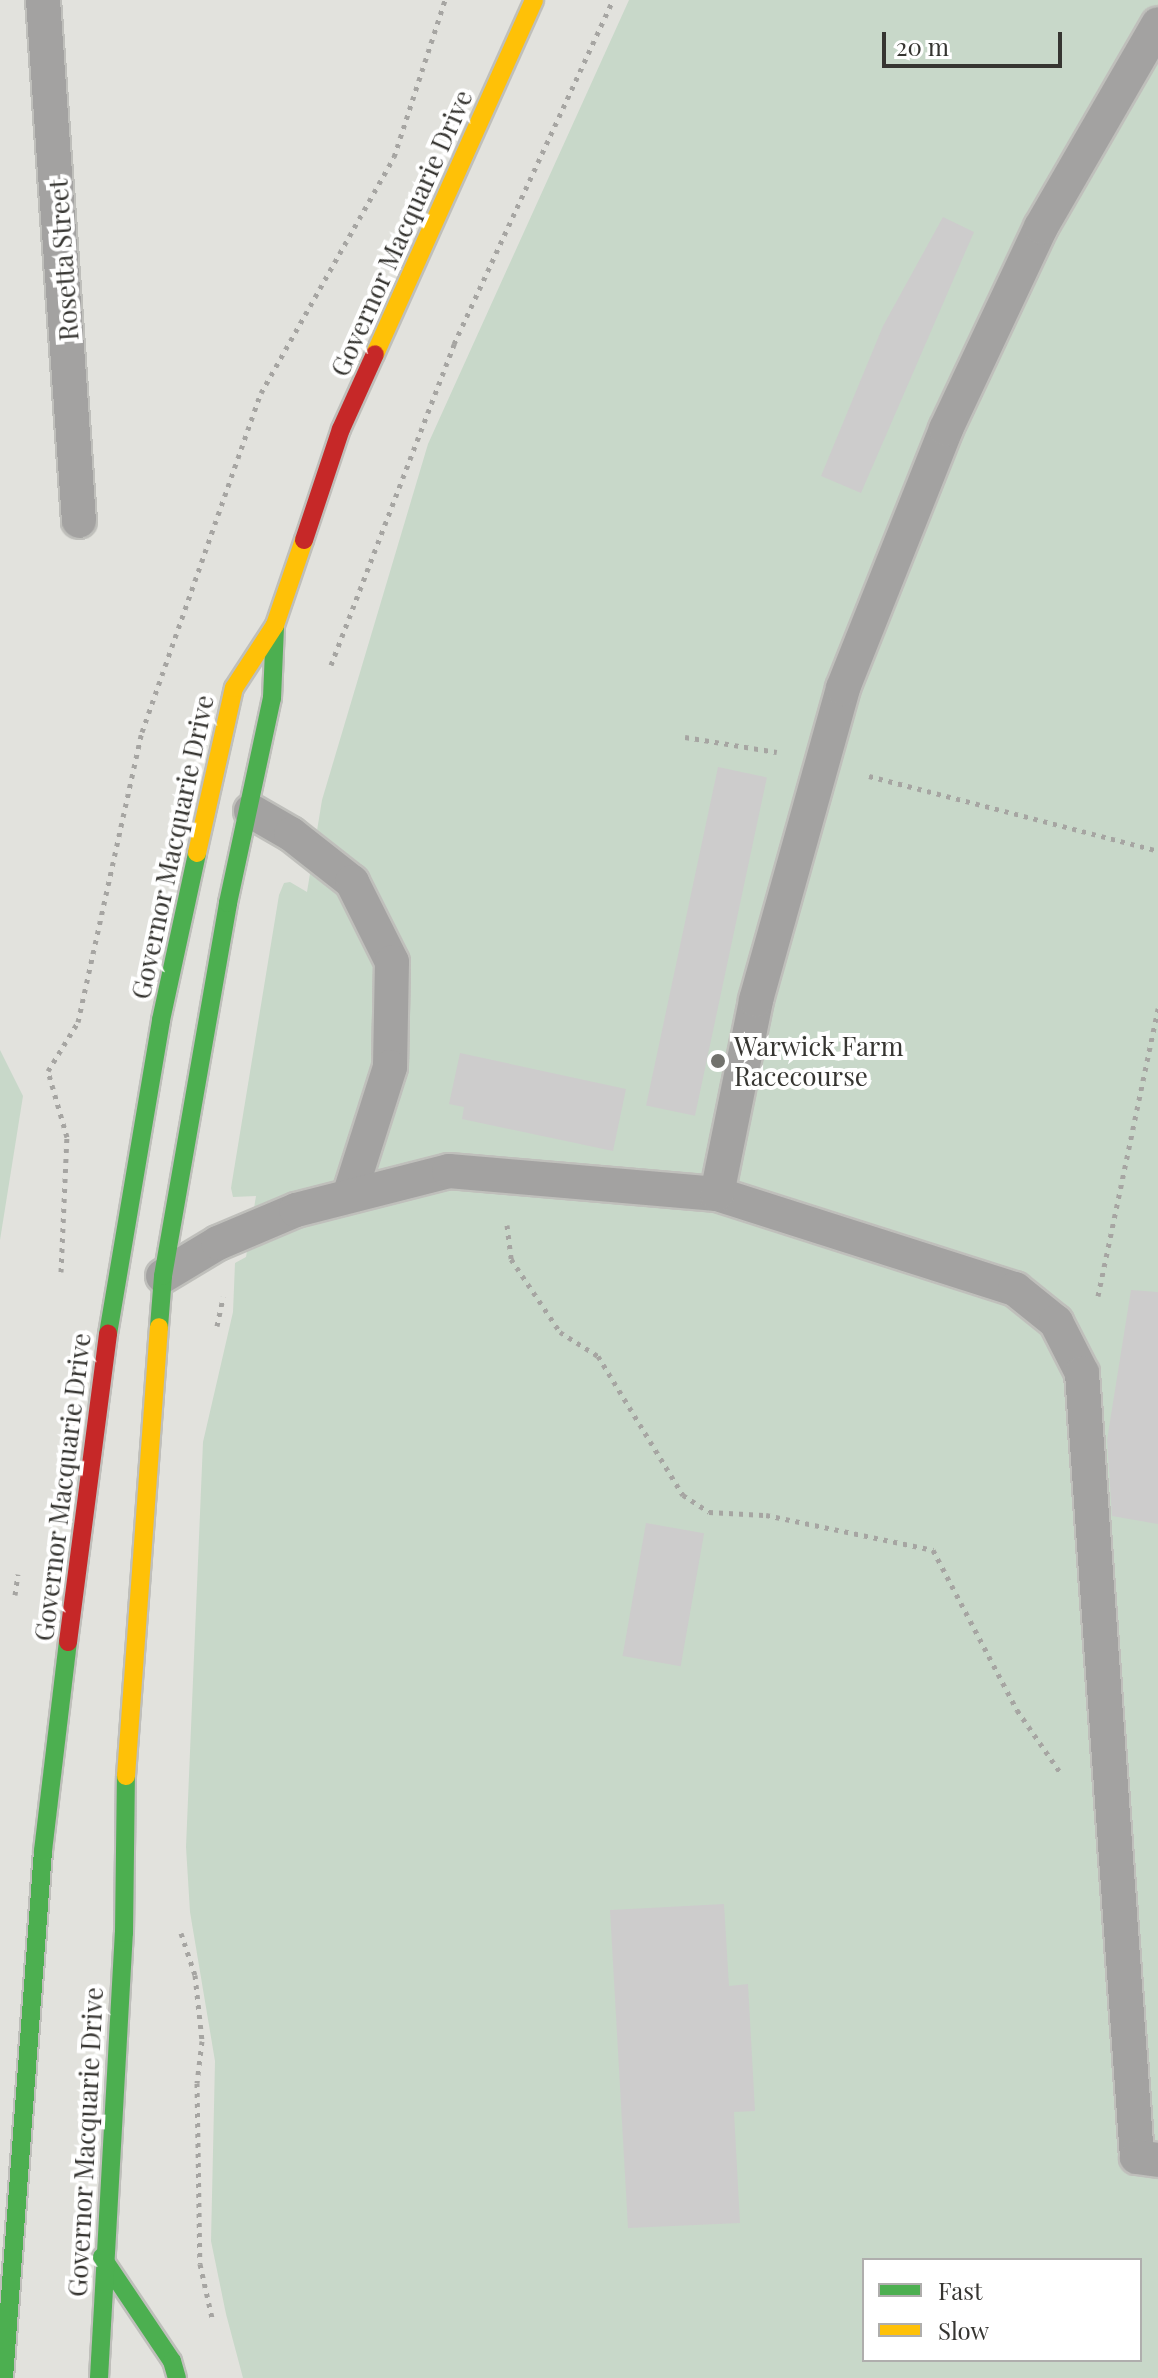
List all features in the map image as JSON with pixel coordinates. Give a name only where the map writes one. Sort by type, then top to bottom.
[{"type":"main road","name":"Governor Macquarie Drive","points":[[4,2378],[43,1851],[96,1405],[161,1020],[230,702],[275,625],[341,429],[534,0]]},
{"type":"main road","name":"Governor Macquarie Drive","points":[[99,2378],[102,2257],[124,1933],[126,1732],[163,1276],[228,903],[251,811],[272,698],[275,625]]},
{"type":"main road","points":[[102,2257],[172,2361],[177,2378]]},
{"type":"lane","name":"Rosetta Street","points":[[43,0],[79,521]]},
{"type":"lane","points":[[717,1194],[756,1000],[843,688],[946,429],[1041,227],[1158,24]]},
{"type":"lane","points":[[251,811],[291,834],[352,882],[392,962],[390,1067],[349,1196]]},
{"type":"lane","points":[[163,1276],[218,1243],[296,1210],[449,1171],[717,1194],[1015,1289],[1056,1322],[1082,1373],[1110,1814],[1137,2157],[1158,2160]]},
{"type":"path","points":[[685,737],[782,753]]},
{"type":"path","points":[[853,772],[1158,851]]},
{"type":"path","points":[[1082,1373],[1158,1008]]},
{"type":"path","points":[[501,1176],[511,1259],[560,1332],[598,1356],[683,1495],[709,1512],[766,1515],[933,1550],[1017,1710],[1079,1799],[1110,1814]]},
{"type":"green space","name":"Warwick Farm Racecourse","points":[[629,0],[1158,0],[1158,2378],[243,2378],[211,2241],[215,2061],[190,1912],[186,1847],[203,1442],[233,1312],[235,1263],[246,1257],[256,1196],[233,1197],[231,1188],[279,895],[284,883],[290,882],[307,892],[322,800],[428,444]]},
{"type":"green space","points":[[0,1050],[23,1096],[0,1240]]},
{"type":"building","points":[[943,217],[974,232],[861,493],[821,476],[883,326]]},
{"type":"building","points":[[718,767],[767,777],[695,1116],[646,1105]]},
{"type":"building","points":[[460,1053],[626,1089],[613,1151],[462,1119],[464,1107],[449,1104]]},
{"type":"building","points":[[1131,1290],[1158,1292],[1158,1524],[1112,1516],[1107,1440]]},
{"type":"building","points":[[646,1523],[704,1533],[681,1666],[623,1656]]},
{"type":"building","points":[[724,1904],[729,1986],[748,1984],[755,2111],[734,2112],[740,2223],[628,2228],[610,1910]]},
{"type":"traffic: fast","points":[[159,1327],[163,1276],[228,903],[272,698],[275,625]]},
{"type":"traffic: fast","points":[[108,1334],[161,1020],[197,853]]},
{"type":"traffic: fast","points":[[4,2378],[43,1851],[68,1642]]},
{"type":"traffic: fast","points":[[99,2378],[124,1933],[126,1776]]},
{"type":"traffic: fast","points":[[102,2257],[172,2361],[177,2378]]},
{"type":"traffic: slow","points":[[375,354],[534,0]]},
{"type":"traffic: slow","points":[[197,853],[234,688],[275,625],[304,540]]},
{"type":"traffic: slow","points":[[126,1776],[159,1327]]},
{"type":"traffic: jam","points":[[304,540],[341,429],[375,354]]},
{"type":"traffic: jam","points":[[68,1642],[108,1334]]},
{"type":"place","name":"Warwick Farm Racecourse","points":[[718,1061]]}]
